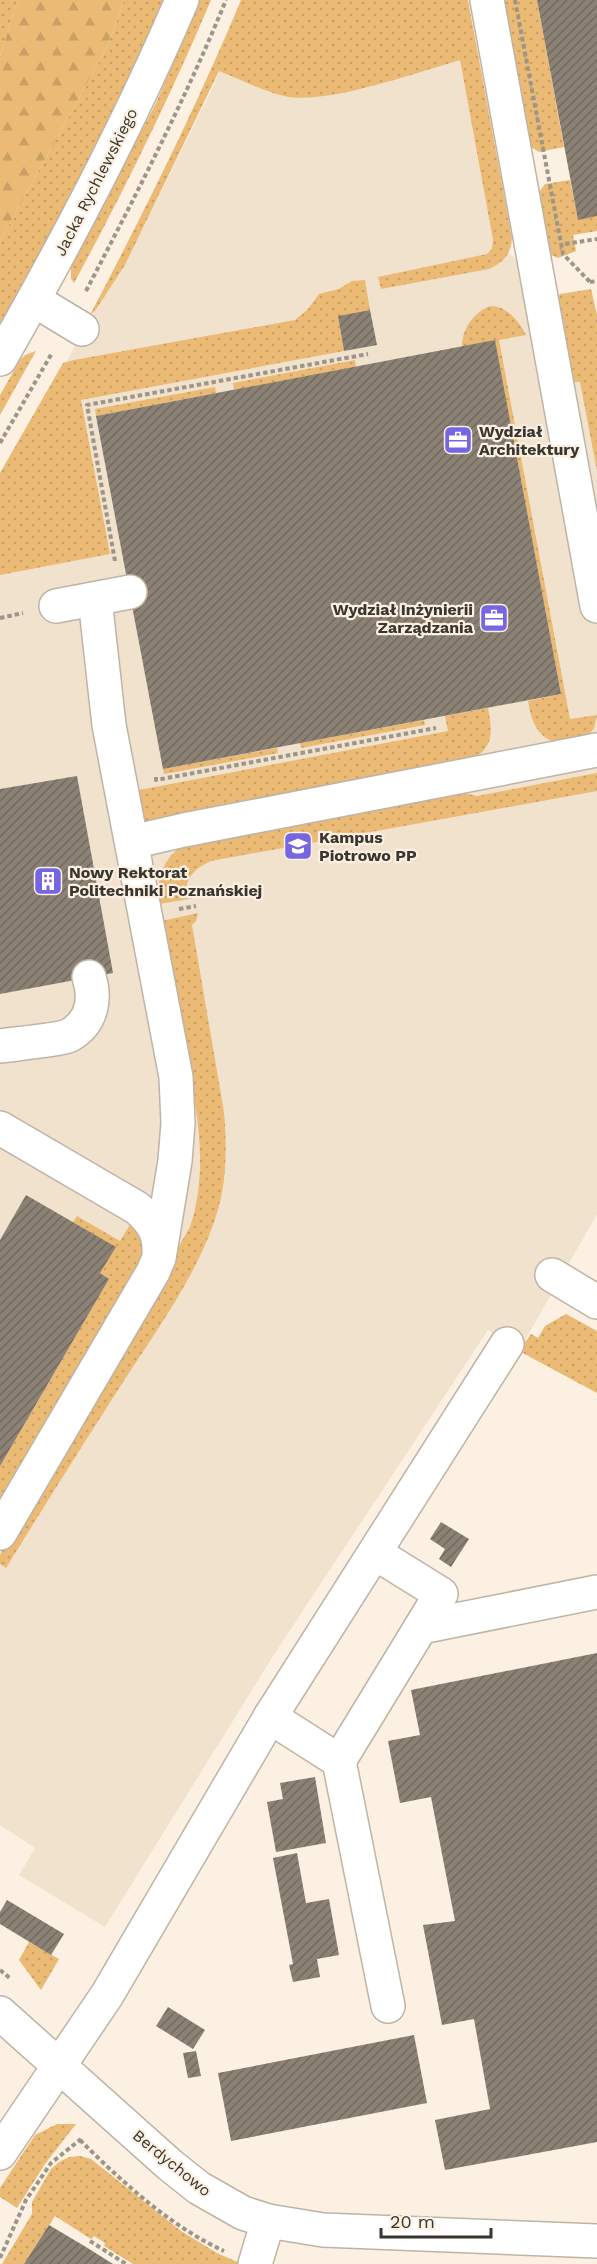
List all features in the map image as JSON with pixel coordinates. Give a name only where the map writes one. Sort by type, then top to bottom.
[{"type":"street","name":"Jacka Rychlewskiego","points":[[0,359],[117,144],[182,0]]},
{"type":"street","points":[[487,0],[597,606]]},
{"type":"street","points":[[34,300],[76,326]]},
{"type":"street","points":[[0,1533],[159,1258],[175,1161],[178,1123],[176,1077],[109,725],[115,595],[57,606]]},
{"type":"street","points":[[132,842],[597,750]]},
{"type":"street","points":[[0,1046],[69,1035],[86,1020],[92,1007],[93,989],[89,977]]},
{"type":"street","points":[[0,1128],[137,1208],[156,1230],[159,1258]]},
{"type":"street","points":[[552,1275],[597,1302]]},
{"type":"street","points":[[0,2153],[107,1995],[270,1717],[507,1344]]},
{"type":"street","points":[[375,1553],[441,1594],[339,1761],[388,2006]]},
{"type":"street","points":[[421,1627],[597,1592]]},
{"type":"street","points":[[270,1717],[339,1761]]},
{"type":"street","name":"Berdychowo","points":[[0,2013],[199,2188],[225,2204],[268,2221],[323,2229],[597,2241]]},
{"type":"street","points":[[255,2264],[268,2221]]},
{"type":"path","points":[[0,443],[76,326],[197,70],[226,0]]},
{"type":"path","points":[[515,0],[563,254],[590,282],[597,281]]},
{"type":"path","points":[[582,242],[597,239]]},
{"type":"path","points":[[115,595],[87,405],[368,354]]},
{"type":"path","points":[[154,770],[156,780],[436,728]]},
{"type":"path","points":[[0,1970],[17,1985]]},
{"type":"path","points":[[0,2258],[26,2200],[51,2163],[80,2140]]},
{"type":"path","points":[[90,2241],[126,2264]]},
{"type":"shaded area","name":"Kampus Piotrowo PP","points":[[248,0],[449,0],[493,240],[597,326],[597,1214],[519,1351],[488,1330],[275,1653],[105,1927],[19,1875],[35,1848],[0,1825],[0,478],[95,311],[125,265],[212,89]]},
{"type":"green space","points":[[0,0],[18,0],[0,56]]},
{"type":"green space","points":[[18,0],[124,0],[108,45],[0,241],[0,56]]},
{"type":"green space","points":[[124,0],[164,0],[98,145],[0,326],[0,241],[108,45]]},
{"type":"green space","points":[[200,0],[211,0],[146,143],[74,283],[71,279],[71,266],[156,103]]},
{"type":"green space","points":[[241,0],[468,0],[512,238],[510,249],[503,260],[489,269],[381,289],[378,277],[487,254],[492,248],[493,240],[460,60],[346,92],[301,98],[276,94],[219,71],[125,265],[95,311],[90,315],[169,159]]},
{"type":"green space","points":[[504,0],[537,0],[564,147],[539,152],[531,147]]},
{"type":"green space","points":[[570,180],[578,219],[597,216],[597,231],[573,235],[576,251],[558,258],[551,255],[539,192],[545,184]]},
{"type":"green space","points":[[365,280],[370,310],[338,316],[344,351],[81,400],[110,554],[0,575],[0,473],[63,363],[295,320],[308,309],[319,294],[339,289],[352,281]]},
{"type":"green space","points":[[591,289],[597,315],[597,471],[580,382],[574,382],[558,298],[560,294]]},
{"type":"green space","points":[[490,306],[507,311],[512,315],[526,335],[499,340],[570,719],[597,715],[594,728],[586,739],[562,743],[547,738],[537,729],[529,708],[528,701],[561,694],[495,341],[462,347],[464,334],[470,322],[478,313]]},
{"type":"green space","points":[[36,351],[0,415],[0,395],[20,360],[25,355]]},
{"type":"green space","points":[[355,360],[356,367],[234,390],[233,383]]},
{"type":"green space","points":[[215,387],[216,393],[96,416],[95,409]]},
{"type":"green space","points":[[488,708],[490,738],[485,749],[472,759],[143,823],[137,792],[139,790],[448,731],[445,716]]},
{"type":"green space","points":[[424,720],[425,725],[301,748],[300,743]]},
{"type":"green space","points":[[277,748],[278,753],[164,774],[163,769]]},
{"type":"green space","points":[[597,773],[597,791],[211,861],[198,869],[189,879],[186,889],[195,898],[159,904],[158,885],[163,869],[172,855],[186,842],[451,790],[477,796]]},
{"type":"green space","points":[[198,913],[192,925],[225,1125],[226,1151],[220,1203],[209,1237],[176,1300],[6,1568],[0,1564],[0,1555],[190,1227],[199,1182],[197,1114],[162,921]]},
{"type":"green space","points":[[125,1215],[140,1231],[146,1252],[0,1503],[0,1466],[109,1279],[100,1273],[115,1247],[73,1222],[77,1216],[120,1241],[131,1223]]},
{"type":"green space","points":[[566,1314],[597,1331],[597,1393],[519,1351],[531,1334],[538,1338],[545,1326]]},
{"type":"green space","points":[[29,1942],[59,1959],[41,1990],[19,1960]]},
{"type":"green space","points":[[57,2124],[76,2124],[45,2164],[17,2208],[0,2197],[0,2188],[35,2135]]},
{"type":"green space","points":[[80,2156],[91,2159],[181,2231],[217,2253],[242,2264],[133,2264],[104,2246],[105,2243],[94,2236],[91,2239],[55,2216],[24,2264],[2,2264],[32,2214],[32,2202],[51,2169],[69,2157]]},
{"type":"building","points":[[537,0],[597,0],[597,216],[578,220]]},
{"type":"building","points":[[370,310],[377,345],[344,351],[338,316]]},
{"type":"building","points":[[495,340],[561,694],[163,769],[96,416]]},
{"type":"building","name":"Nowy Rektorat Politechniki Poznańskiej","points":[[77,776],[113,973],[0,994],[0,789]]},
{"type":"building","points":[[26,1195],[116,1247],[100,1273],[109,1279],[0,1466],[0,1240]]},
{"type":"building","points":[[441,1522],[469,1539],[451,1567],[439,1559],[445,1549],[430,1539]]},
{"type":"building","points":[[597,1653],[597,2142],[445,2170],[435,2120],[490,2109],[474,2019],[442,2025],[423,1925],[455,1921],[431,1797],[400,1803],[388,1741],[420,1735],[411,1690]]},
{"type":"building","points":[[315,1777],[326,1843],[276,1852],[267,1802],[283,1799],[280,1783]]},
{"type":"building","points":[[297,1853],[306,1903],[329,1899],[339,1955],[317,1959],[320,1977],[293,1982],[289,1965],[293,1964],[273,1858]]},
{"type":"building","points":[[7,1900],[64,1934],[51,1955],[0,1924],[0,1912]]},
{"type":"building","points":[[168,2007],[205,2030],[193,2049],[156,2026]]},
{"type":"building","points":[[414,2035],[427,2103],[231,2141],[218,2073]]},
{"type":"building","points":[[196,2051],[201,2076],[188,2078],[183,2053]]},
{"type":"building","points":[[49,2225],[86,2247],[113,2264],[24,2264]]},
{"type":"place","name":"Wydział Architektury","points":[[458,440]]},
{"type":"place","name":"Wydział Inżynierii Zarządzania","points":[[494,618]]},
{"type":"place","name":"Kampus Piotrowo PP","points":[[298,846]]},
{"type":"place","name":"Nowy Rektorat Politechniki Poznańskiej","points":[[48,881]]}]
